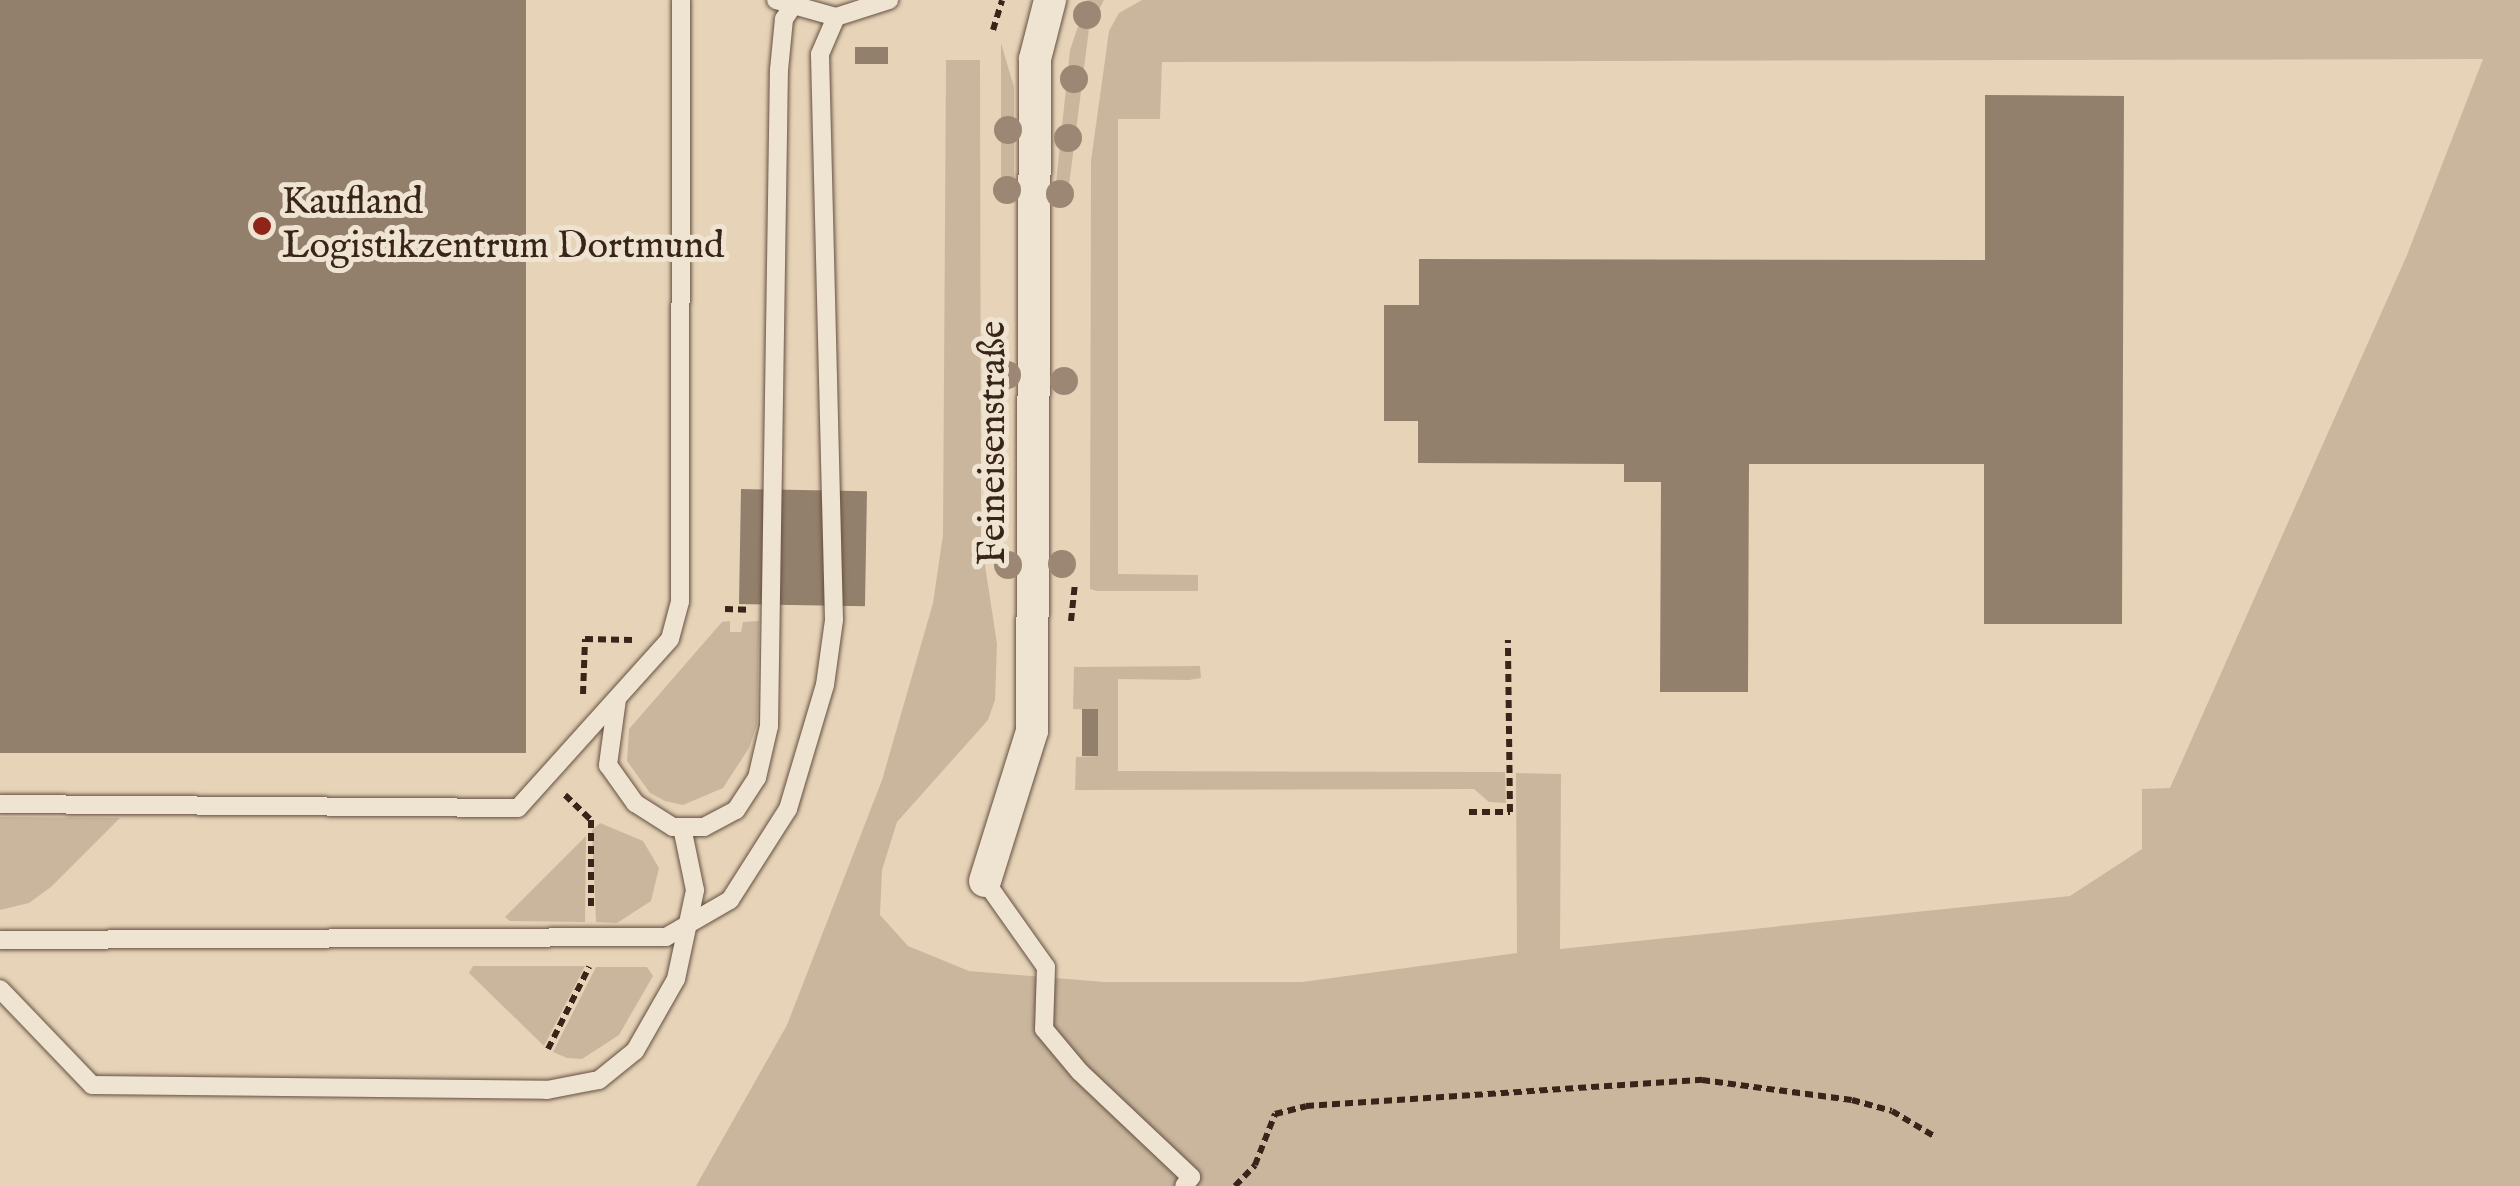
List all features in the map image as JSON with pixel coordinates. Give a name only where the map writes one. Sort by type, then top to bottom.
[{"type":"street","name":"Feineisenstraße","points":[[985,880],[1032,731],[1034,59],[1050,0]]},
{"type":"lane","points":[[0,804],[518,808],[670,639],[680,601],[681,0]]},
{"type":"lane","points":[[617,698],[608,764],[635,803],[682,827],[704,827],[736,810],[758,778],[769,726],[779,70],[784,19],[789,2],[836,16],[889,0]]},
{"type":"lane","points":[[1036,0],[1050,0]]},
{"type":"lane","points":[[0,940],[590,941],[666,936],[691,926],[730,900],[788,810],[825,685],[834,620],[835,482],[820,54],[836,16]]},
{"type":"lane","points":[[0,989],[92,1085],[548,1090],[599,1080],[634,1051],[676,980],[691,926],[695,890],[682,827]]},
{"type":"lane","points":[[985,880],[1046,967],[1044,1029],[1080,1072],[1191,1177],[1184,1186]]},
{"type":"path","points":[[993,30],[1002,0]]},
{"type":"path","points":[[583,712],[584,639],[633,640]]},
{"type":"path","points":[[1468,812],[1510,812],[1508,640]]},
{"type":"path","points":[[560,791],[591,820],[590,923]]},
{"type":"path","points":[[548,1048],[590,967]]},
{"type":"path","points":[[1235,1186],[1255,1165],[1275,1114],[1306,1106],[1702,1080],[1852,1100],[1892,1111],[1934,1136]]},
{"type":"shaded area","points":[[1087,0],[1104,0],[1089,29],[1068,193],[1055,193],[1070,50]]},
{"type":"shaded area","points":[[1142,0],[2520,0],[2520,1186],[696,1186],[787,1025],[882,780],[933,603],[943,535],[946,60],[980,60],[981,539],[997,644],[995,700],[988,720],[897,822],[882,870],[880,915],[908,946],[969,971],[1104,982],[1302,982],[1517,953],[1516,773],[1561,774],[1560,949],[2070,896],[2142,849],[2142,789],[2170,788],[2407,255],[2483,59],[1162,62],[1160,119],[1118,119],[1118,574],[1198,575],[1198,591],[1097,591],[1090,589],[1091,161],[1109,31],[1119,13]]},
{"type":"shaded area","points":[[1001,43],[1014,87],[1014,196],[1001,196]]},
{"type":"shaded area","points":[[730,621],[730,632],[741,632],[743,622],[759,621],[757,724],[749,748],[723,788],[683,805],[665,801],[650,793],[627,761],[629,729],[722,622]]},
{"type":"shaded area","points":[[1200,666],[1201,678],[1189,680],[1118,679],[1118,771],[1505,772],[1506,803],[1489,802],[1474,789],[1075,790],[1076,757],[1098,756],[1098,710],[1073,709],[1074,667]]},
{"type":"shaded area","points":[[0,817],[120,818],[51,887],[29,903],[0,910]]},
{"type":"shaded area","points":[[600,823],[643,841],[659,868],[651,901],[617,923],[596,922],[592,830]]},
{"type":"shaded area","points":[[586,836],[585,922],[510,921],[505,917]]},
{"type":"shaded area","points":[[473,966],[585,966],[544,1046],[469,973]]},
{"type":"shaded area","points":[[596,967],[647,967],[653,976],[619,1035],[582,1059],[567,1058],[553,1052]]},
{"type":"building","name":"Kaufland Logistikzentrum Dortmund","points":[[0,0],[526,0],[526,753],[0,753]]},
{"type":"building","points":[[855,47],[888,47],[888,64],[855,64]]},
{"type":"building","points":[[1985,95],[2124,96],[2122,624],[1984,624],[1984,464],[1749,464],[1748,692],[1660,692],[1661,482],[1624,482],[1624,464],[1418,463],[1418,421],[1384,421],[1384,305],[1419,305],[1419,259],[1985,260]]},
{"type":"building","points":[[741,489],[867,491],[865,606],[739,604]]},
{"type":"building","points":[[1082,709],[1098,709],[1098,756],[1082,756]]},
{"type":"place","name":"Kaufland Logistikzentrum Dortmund","points":[[262,226]]}]
